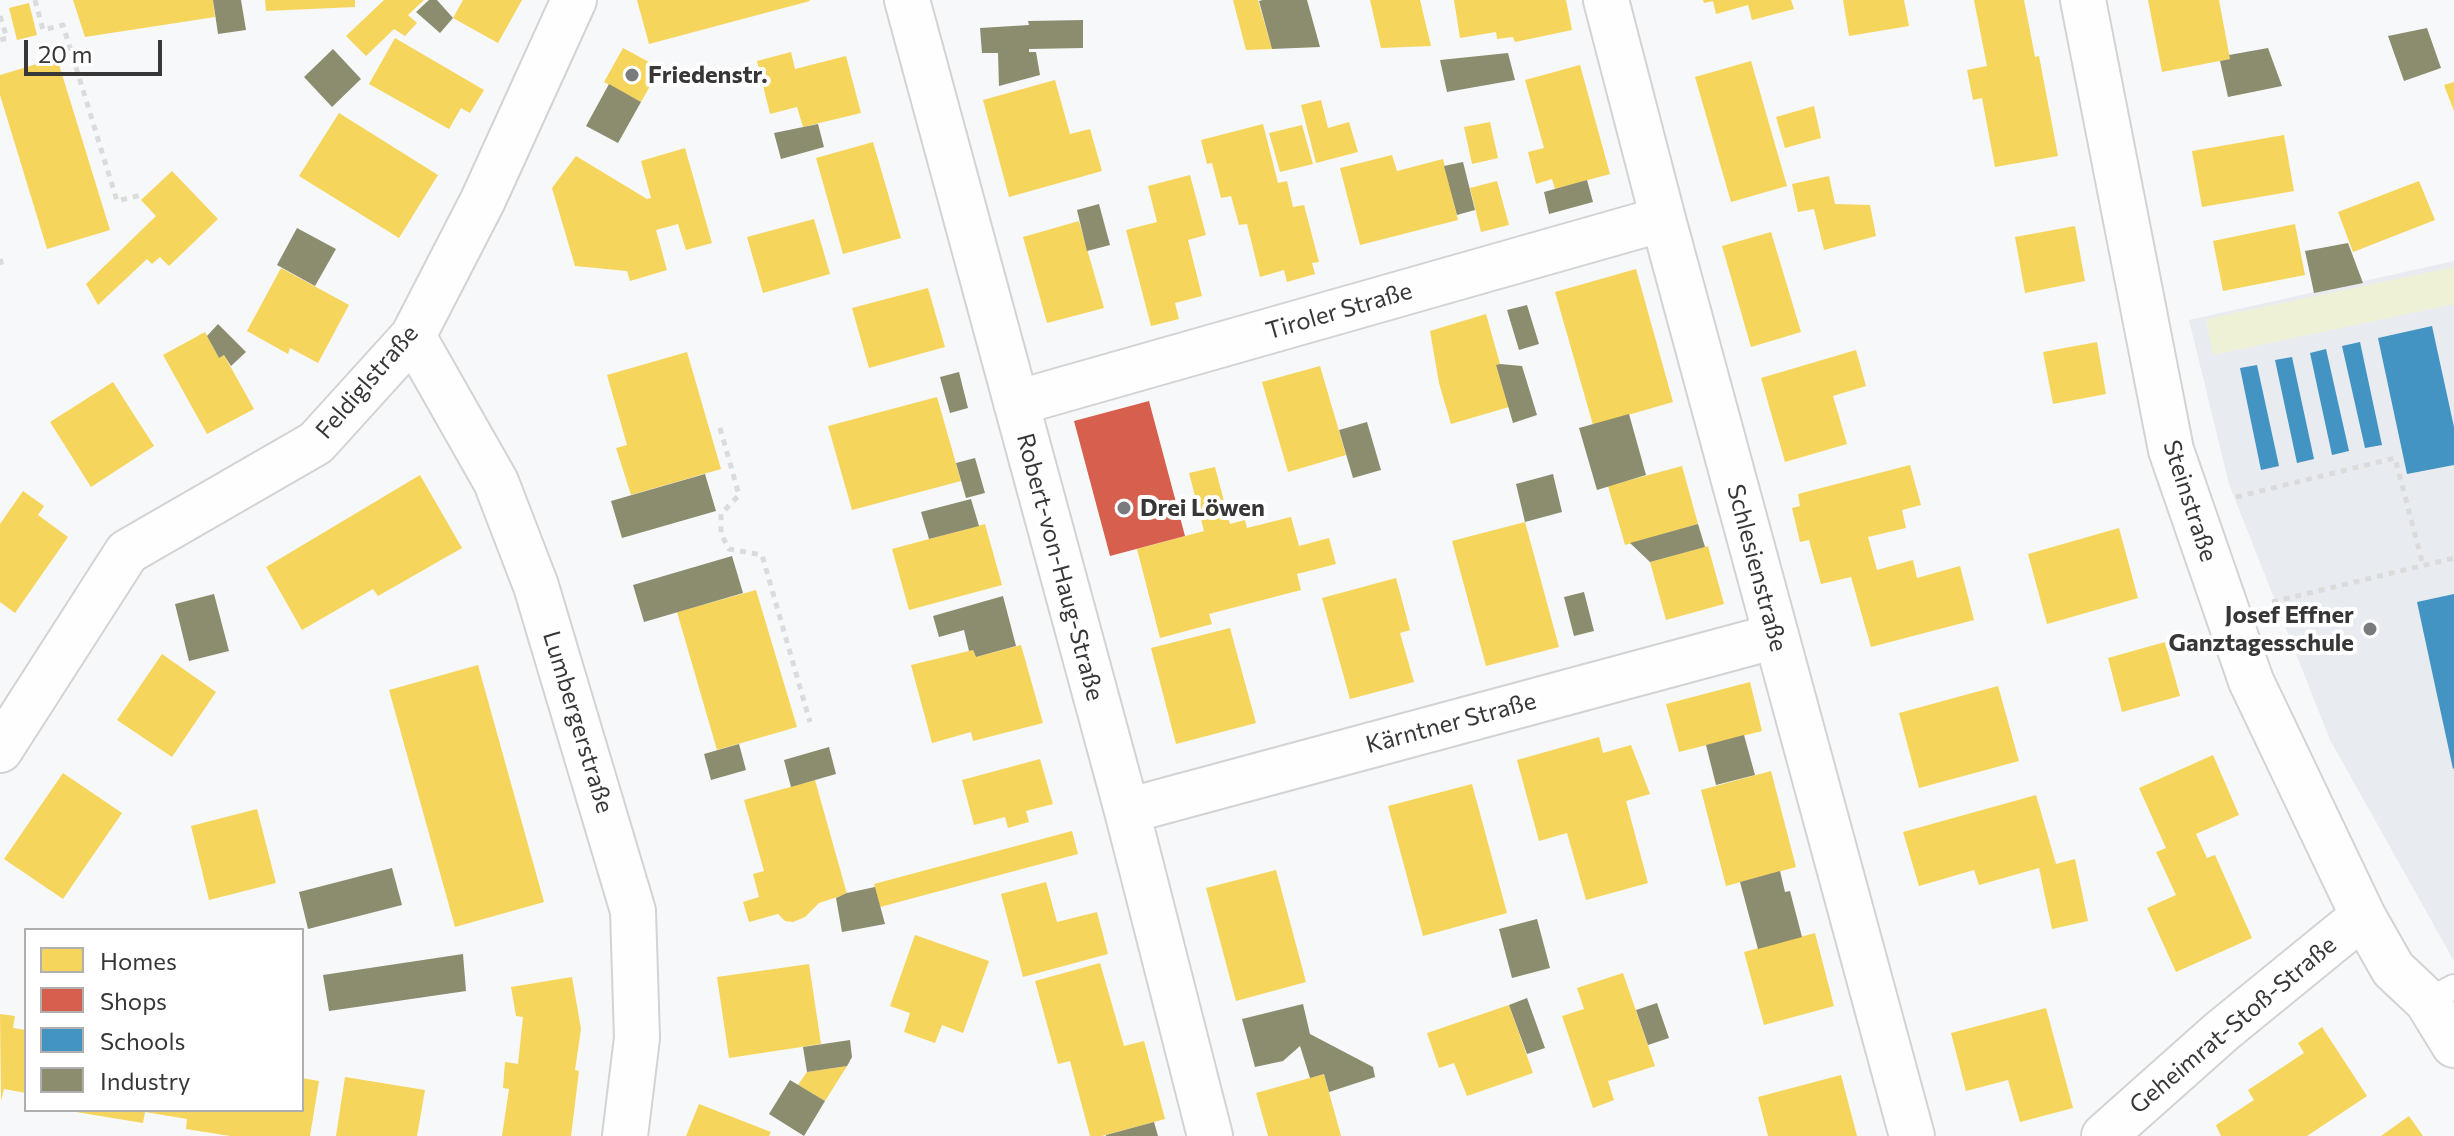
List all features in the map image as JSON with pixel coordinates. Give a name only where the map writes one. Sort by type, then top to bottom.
[{"type":"street","name":"Feldiglstraße","points":[[0,750],[127,552],[316,443],[413,336],[483,200],[574,0]]},
{"type":"street","name":"Robert-von-Haug-Straße","points":[[907,0],[1127,811],[1210,1136]]},
{"type":"street","name":"Schlesienstraße","points":[[1606,0],[1912,1136]]},
{"type":"street","name":"Steinstraße","points":[[2083,0],[2171,450],[2251,681],[2363,916],[2393,969],[2441,994],[2454,1045]]},
{"type":"street","name":"Tiroler Straße","points":[[1016,403],[1663,219]]},
{"type":"street","name":"Lumbergerstraße","points":[[413,336],[496,482],[536,586],[633,911],[637,1038],[625,1136]]},
{"type":"street","name":"Kärntner Straße","points":[[1127,811],[1776,636]]},
{"type":"street","name":"Geheimrat-Stoß-Straße","points":[[2104,1136],[2222,1031],[2363,916]]},
{"type":"path","points":[[35,0],[43,30],[63,25],[117,201],[141,195]]},
{"type":"path","points":[[0,16],[7,38],[0,40]]},
{"type":"path","points":[[0,259],[2,266]]},
{"type":"path","points":[[720,428],[739,495],[721,514],[721,534],[729,549],[762,555],[810,722]]},
{"type":"path","points":[[2191,508],[2395,458],[2423,565]]},
{"type":"path","points":[[2299,596],[2454,558]]},
{"type":"shaded area","name":"Josef Effner Ganztagesschule","points":[[2454,261],[2454,961],[2330,740],[2229,484],[2189,320]]},
{"type":"green space","points":[[2454,267],[2454,304],[2213,355],[2206,319]]},
{"type":"building: Homes","points":[[73,0],[213,0],[215,17],[85,37]]},
{"type":"building: Homes","points":[[265,0],[355,0],[355,7],[266,11]]},
{"type":"building: Homes","points":[[384,0],[424,0],[408,15],[417,23],[405,36],[394,29],[366,56],[346,36]]},
{"type":"building: Homes","points":[[463,0],[522,0],[498,43],[453,18]]},
{"type":"building: Homes","points":[[637,0],[809,0],[810,1],[649,44]]},
{"type":"building: Homes","points":[[1233,0],[1258,0],[1272,49],[1246,50]]},
{"type":"building: Homes","points":[[1370,0],[1420,0],[1431,46],[1381,48]]},
{"type":"building: Homes","points":[[1454,0],[1566,0],[1572,30],[1515,42],[1513,37],[1497,39],[1496,32],[1460,38]]},
{"type":"building: Homes","points":[[1703,0],[1791,0],[1794,9],[1752,20],[1748,5],[1716,14],[1713,1],[1704,3]]},
{"type":"building: Homes","points":[[1843,0],[1904,0],[1909,26],[1849,36]]},
{"type":"building: Homes","points":[[1974,0],[2024,0],[2035,57],[2039,56],[2058,156],[1995,167],[1982,98],[1973,100],[1967,70],[1987,66]]},
{"type":"building: Homes","points":[[2148,0],[2219,0],[2230,59],[2162,72]]},
{"type":"building: Homes","points":[[29,3],[37,35],[17,40],[9,8]]},
{"type":"building: Homes","points":[[395,38],[484,90],[470,113],[461,108],[449,129],[369,84]]},
{"type":"building: Homes","name":"Friedenstr.","points":[[623,48],[660,68],[641,102],[604,82]]},
{"type":"building: Homes","points":[[791,52],[795,69],[846,56],[861,113],[803,127],[797,107],[770,114],[757,61]]},
{"type":"building: Homes","points":[[57,58],[110,230],[47,249],[0,95],[0,75]]},
{"type":"building: Homes","points":[[1751,61],[1787,186],[1731,202],[1695,77]]},
{"type":"building: Homes","points":[[1580,65],[1610,174],[1555,189],[1552,179],[1536,184],[1528,152],[1544,148],[1525,80]]},
{"type":"building: Homes","points":[[1055,80],[1070,134],[1090,129],[1102,171],[1009,197],[983,100]]},
{"type":"building: Homes","points":[[2454,82],[2454,111],[2444,85]]},
{"type":"building: Homes","points":[[1321,100],[1328,128],[1349,122],[1358,152],[1316,163],[1301,105]]},
{"type":"building: Homes","points":[[1814,106],[1821,138],[1785,148],[1776,117]]},
{"type":"building: Homes","points":[[339,113],[438,175],[399,238],[299,176]]},
{"type":"building: Homes","points":[[1490,122],[1498,158],[1472,164],[1464,127]]},
{"type":"building: Homes","points":[[1263,124],[1278,183],[1287,181],[1293,207],[1304,205],[1319,262],[1312,263],[1315,274],[1287,282],[1284,270],[1260,277],[1247,224],[1239,225],[1231,196],[1221,198],[1212,163],[1207,164],[1201,140]]},
{"type":"building: Homes","points":[[1302,125],[1313,164],[1280,172],[1269,133]]},
{"type":"building: Homes","points":[[2284,135],[2294,191],[2202,207],[2192,151]]},
{"type":"building: Homes","points":[[873,142],[901,238],[843,254],[816,158]]},
{"type":"building: Homes","points":[[685,148],[712,243],[686,250],[678,224],[656,230],[667,270],[630,281],[627,271],[575,266],[552,188],[576,156],[647,199],[651,198],[641,161]]},
{"type":"building: Homes","points":[[1392,155],[1397,171],[1443,159],[1458,220],[1360,245],[1340,168]]},
{"type":"building: Homes","points":[[172,171],[218,219],[169,266],[160,257],[152,264],[147,259],[98,305],[86,284],[156,216],[141,200]]},
{"type":"building: Homes","points":[[1190,175],[1206,235],[1188,240],[1202,296],[1175,303],[1179,319],[1151,326],[1126,230],[1157,222],[1148,186]]},
{"type":"building: Homes","points":[[1829,176],[1835,204],[1870,205],[1876,236],[1824,250],[1814,209],[1798,212],[1792,184]]},
{"type":"building: Homes","points":[[1497,181],[1509,225],[1481,232],[1470,188]]},
{"type":"building: Homes","points":[[2419,181],[2435,220],[2353,252],[2338,212]]},
{"type":"building: Homes","points":[[814,219],[830,274],[763,293],[747,237]]},
{"type":"building: Homes","points":[[1079,221],[1104,308],[1047,323],[1023,237]]},
{"type":"building: Homes","points":[[2295,224],[2305,275],[2223,291],[2213,241]]},
{"type":"building: Homes","points":[[2075,226],[2085,281],[2025,293],[2015,237]]},
{"type":"building: Homes","points":[[1771,232],[1801,332],[1751,347],[1722,246]]},
{"type":"building: Homes","points":[[281,268],[349,305],[318,363],[290,348],[288,354],[247,331]]},
{"type":"building: Homes","points":[[1636,269],[1673,402],[1593,425],[1555,292]]},
{"type":"building: Homes","points":[[928,288],[945,347],[869,368],[852,308]]},
{"type":"building: Homes","points":[[1486,314],[1500,364],[1496,365],[1509,407],[1451,424],[1439,383],[1430,331]]},
{"type":"building: Homes","points":[[205,332],[219,358],[224,355],[254,409],[207,434],[163,355]]},
{"type":"building: Homes","points":[[2097,342],[2106,394],[2053,404],[2043,352]]},
{"type":"building: Homes","points":[[1856,350],[1866,386],[1833,396],[1847,444],[1785,462],[1761,378]]},
{"type":"building: Homes","points":[[687,352],[721,469],[631,495],[616,448],[627,445],[607,375]]},
{"type":"building: Homes","points":[[1320,366],[1346,455],[1288,472],[1262,382]]},
{"type":"building: Homes","points":[[113,382],[154,446],[91,487],[50,422]]},
{"type":"building: Homes","points":[[937,397],[961,481],[852,510],[828,426]]},
{"type":"building: Homes","points":[[1910,465],[1921,505],[1902,510],[1906,528],[1868,537],[1877,570],[1913,560],[1917,578],[1960,566],[1974,620],[1871,647],[1851,577],[1821,584],[1809,540],[1800,542],[1792,508],[1800,506],[1798,494]]},
{"type":"building: Homes","points":[[1682,466],[1698,524],[1625,545],[1608,486]]},
{"type":"building: Homes","points":[[1215,467],[1230,524],[1245,520],[1247,528],[1291,517],[1299,546],[1329,538],[1336,564],[1297,574],[1301,590],[1209,614],[1212,624],[1160,638],[1137,549],[1204,531],[1189,473]]},
{"type":"building: Homes","points":[[420,475],[462,548],[378,596],[373,589],[302,630],[266,567]]},
{"type":"building: Homes","points":[[23,491],[44,506],[38,515],[68,537],[15,613],[0,602],[0,524]]},
{"type":"building: Homes","points":[[1525,522],[1559,647],[1486,666],[1452,541]]},
{"type":"building: Homes","points":[[985,524],[1002,585],[909,610],[892,549]]},
{"type":"building: Homes","points":[[2119,528],[2138,598],[2047,624],[2028,554]]},
{"type":"building: Homes","points":[[1708,546],[1724,604],[1666,620],[1650,562]]},
{"type":"building: Homes","points":[[1396,578],[1410,630],[1400,633],[1414,682],[1350,699],[1322,598]]},
{"type":"building: Homes","points":[[756,590],[797,727],[717,750],[677,612]]},
{"type":"building: Homes","points":[[1230,628],[1256,723],[1176,744],[1151,648]]},
{"type":"building: Homes","points":[[2165,642],[2180,696],[2122,712],[2108,658]]},
{"type":"building: Homes","points":[[1021,645],[1043,723],[973,741],[971,732],[932,743],[911,665],[973,650],[976,657]]},
{"type":"building: Homes","points":[[162,654],[216,692],[172,757],[117,720]]},
{"type":"building: Homes","points":[[478,665],[544,902],[455,927],[389,690]]},
{"type":"building: Homes","points":[[1750,682],[1762,731],[1679,752],[1666,704]]},
{"type":"building: Homes","points":[[1998,686],[2019,761],[1919,788],[1899,713]]},
{"type":"building: Homes","points":[[1599,737],[1603,753],[1631,745],[1650,794],[1626,801],[1648,883],[1586,900],[1567,833],[1539,841],[1517,760]]},
{"type":"building: Homes","points":[[2213,755],[2239,815],[2196,834],[2207,858],[2215,855],[2252,938],[2176,972],[2147,908],[2176,895],[2156,852],[2166,848],[2139,788]]},
{"type":"building: Homes","points":[[1040,759],[1053,804],[1026,811],[1029,822],[1008,828],[1005,817],[974,825],[962,780]]},
{"type":"building: Homes","points":[[1771,771],[1796,867],[1726,886],[1701,790]]},
{"type":"building: Homes","points":[[63,773],[122,813],[63,899],[4,859]]},
{"type":"building: Homes","points":[[815,780],[847,894],[819,903],[805,917],[793,922],[785,921],[778,914],[749,922],[743,902],[759,897],[753,874],[764,871],[744,800]]},
{"type":"building: Homes","points":[[1472,784],[1507,913],[1423,936],[1388,806]]},
{"type":"building: Homes","points":[[2036,795],[2056,864],[2075,859],[2088,921],[2052,929],[2039,868],[1979,885],[1974,870],[1919,886],[1903,832]]},
{"type":"building: Homes","points":[[257,809],[276,883],[209,900],[191,826]]},
{"type":"building: Homes","points":[[1072,831],[1078,854],[880,907],[874,884]]},
{"type":"building: Homes","points":[[1276,870],[1306,982],[1236,1001],[1206,888]]},
{"type":"building: Homes","points":[[1046,882],[1057,922],[1097,912],[1108,954],[1023,977],[1001,894]]},
{"type":"building: Homes","points":[[1815,933],[1834,1006],[1764,1025],[1744,952]]},
{"type":"building: Homes","points":[[915,935],[989,961],[963,1033],[942,1025],[935,1043],[904,1032],[910,1013],[890,1006]]},
{"type":"building: Homes","points":[[1100,963],[1124,1046],[1144,1041],[1165,1119],[1102,1136],[1090,1136],[1070,1061],[1058,1064],[1035,981]]},
{"type":"building: Homes","points":[[809,964],[821,1044],[729,1058],[717,977]]},
{"type":"building: Homes","points":[[1623,973],[1655,1066],[1608,1081],[1614,1100],[1593,1108],[1562,1016],[1584,1009],[1577,988]]},
{"type":"building: Homes","points":[[572,977],[581,1029],[571,1136],[502,1136],[509,1089],[503,1088],[505,1062],[518,1064],[523,1017],[516,1016],[511,987]]},
{"type":"building: Homes","points":[[1509,1005],[1533,1073],[1467,1096],[1454,1063],[1439,1068],[1427,1033]]},
{"type":"building: Homes","points":[[2046,1008],[2073,1108],[2020,1122],[2008,1080],[1966,1091],[1951,1033]]},
{"type":"building: Homes","points":[[0,1014],[15,1016],[13,1028],[24,1030],[24,1093],[4,1089],[1,1101]]},
{"type":"building: Homes","points":[[2322,1027],[2367,1096],[2307,1136],[2221,1136],[2216,1125],[2254,1100],[2248,1090],[2304,1053],[2298,1043]]},
{"type":"building: Homes","points":[[847,1066],[825,1101],[798,1085],[807,1072]]},
{"type":"building: Homes","points":[[1324,1074],[1341,1136],[1268,1136],[1256,1093]]},
{"type":"building: Homes","points":[[1841,1075],[1857,1136],[1768,1136],[1758,1097]]},
{"type":"building: Homes","points":[[345,1077],[425,1090],[417,1136],[336,1136]]},
{"type":"building: Homes","points":[[304,1078],[319,1081],[310,1136],[230,1136],[186,1129],[187,1119],[145,1112],[304,1112]]},
{"type":"building: Homes","points":[[699,1104],[771,1132],[769,1136],[686,1136]]},
{"type":"building: Homes","points":[[76,1112],[145,1112],[143,1123]]},
{"type":"building: Homes","points":[[2409,1116],[2423,1136],[2381,1136]]},
{"type":"building: Shops","points":[[1149,401],[1185,536],[1110,556],[1074,421]]},
{"type":"building: Schools","points":[[2432,326],[2454,427],[2454,465],[2407,474],[2378,338]]},
{"type":"building: Schools","points":[[2360,342],[2382,445],[2365,448],[2342,346]]},
{"type":"building: Schools","points":[[2326,349],[2349,451],[2332,455],[2310,353]]},
{"type":"building: Schools","points":[[2292,357],[2314,459],[2297,463],[2275,360]]},
{"type":"building: Schools","points":[[2257,365],[2279,466],[2261,470],[2240,368]]},
{"type":"building: Schools","points":[[2454,594],[2454,768],[2453,769],[2417,602]]},
{"type":"building: Industry","points":[[213,0],[241,0],[246,30],[218,34]]},
{"type":"building: Industry","points":[[429,0],[437,0],[453,18],[440,33],[416,12]]},
{"type":"building: Industry","points":[[1307,0],[1320,47],[1272,49],[1259,1]]},
{"type":"building: Industry","points":[[1083,20],[1083,48],[1029,49],[1029,52],[1036,52],[1040,75],[999,86],[998,53],[982,53],[980,28],[1029,25],[1028,21]]},
{"type":"building: Industry","points":[[2427,28],[2441,68],[2404,81],[2388,36]]},
{"type":"building: Industry","points":[[2268,48],[2282,86],[2228,97],[2220,61],[2230,59],[2229,55]]},
{"type":"building: Industry","points":[[333,49],[361,79],[332,107],[304,77]]},
{"type":"building: Industry","points":[[1508,53],[1515,80],[1447,92],[1440,60]]},
{"type":"building: Industry","points":[[609,84],[641,102],[618,143],[586,126]]},
{"type":"building: Industry","points":[[818,124],[824,147],[781,159],[774,133]]},
{"type":"building: Industry","points":[[1463,162],[1475,210],[1457,215],[1444,166]]},
{"type":"building: Industry","points":[[1587,180],[1593,202],[1549,214],[1544,192]]},
{"type":"building: Industry","points":[[1099,204],[1110,245],[1087,251],[1077,210]]},
{"type":"building: Industry","points":[[297,228],[336,249],[315,286],[277,265]]},
{"type":"building: Industry","points":[[2348,243],[2363,283],[2314,293],[2305,251]]},
{"type":"building: Industry","points":[[1527,305],[1539,344],[1519,350],[1507,310]]},
{"type":"building: Industry","points":[[218,324],[246,352],[231,366],[224,355],[219,358],[207,336]]},
{"type":"building: Industry","points":[[1496,365],[1522,366],[1537,415],[1513,423]]},
{"type":"building: Industry","points":[[959,372],[968,408],[950,413],[940,377]]},
{"type":"building: Industry","points":[[1629,414],[1646,475],[1597,490],[1579,428]]},
{"type":"building: Industry","points":[[1367,422],[1381,470],[1353,478],[1339,430]]},
{"type":"building: Industry","points":[[975,458],[985,493],[966,498],[956,463]]},
{"type":"building: Industry","points":[[705,474],[716,511],[622,538],[611,501]]},
{"type":"building: Industry","points":[[1553,474],[1562,512],[1525,522],[1516,484]]},
{"type":"building: Industry","points":[[971,499],[979,526],[929,539],[921,512]]},
{"type":"building: Industry","points":[[1698,524],[1705,547],[1650,562],[1630,543]]},
{"type":"building: Industry","points":[[732,556],[743,593],[644,622],[633,585]]},
{"type":"building: Industry","points":[[1584,592],[1594,631],[1574,636],[1564,597]]},
{"type":"building: Industry","points":[[214,594],[229,651],[189,661],[175,604]]},
{"type":"building: Industry","points":[[1003,596],[1016,646],[976,657],[973,650],[969,651],[964,630],[939,637],[933,616]]},
{"type":"building: Industry","points":[[1744,735],[1755,775],[1716,785],[1706,745]]},
{"type":"building: Industry","points":[[739,744],[746,770],[711,780],[704,754]]},
{"type":"building: Industry","points":[[829,747],[836,774],[791,787],[784,760]]},
{"type":"building: Industry","points":[[392,868],[402,905],[308,929],[299,892]]},
{"type":"building: Industry","points":[[1780,871],[1785,892],[1790,891],[1802,937],[1758,949],[1740,882]]},
{"type":"building: Industry","points":[[875,887],[885,924],[842,932],[836,898]]},
{"type":"building: Industry","points":[[1537,919],[1550,968],[1512,978],[1499,929]]},
{"type":"building: Industry","points":[[463,954],[466,991],[329,1011],[323,975]]},
{"type":"building: Industry","points":[[1527,998],[1545,1048],[1527,1054],[1509,1005]]},
{"type":"building: Industry","points":[[1657,1003],[1669,1038],[1648,1045],[1636,1010]]},
{"type":"building: Industry","points":[[1303,1004],[1310,1034],[1373,1067],[1375,1077],[1329,1092],[1324,1074],[1310,1078],[1300,1046],[1283,1061],[1255,1067],[1242,1019]]},
{"type":"building: Industry","points":[[850,1040],[852,1057],[847,1066],[807,1072],[803,1047]]},
{"type":"building: Industry","points":[[790,1080],[825,1101],[804,1136],[769,1114]]},
{"type":"building: Industry","points":[[1154,1122],[1158,1136],[1106,1136],[1106,1135]]},
{"type":"place","name":"Friedenstr.","points":[[632,75]]},
{"type":"place","name":"Drei Löwen","points":[[1124,508]]},
{"type":"place","name":"Josef Effner Ganztagesschule","points":[[2370,629]]}]
